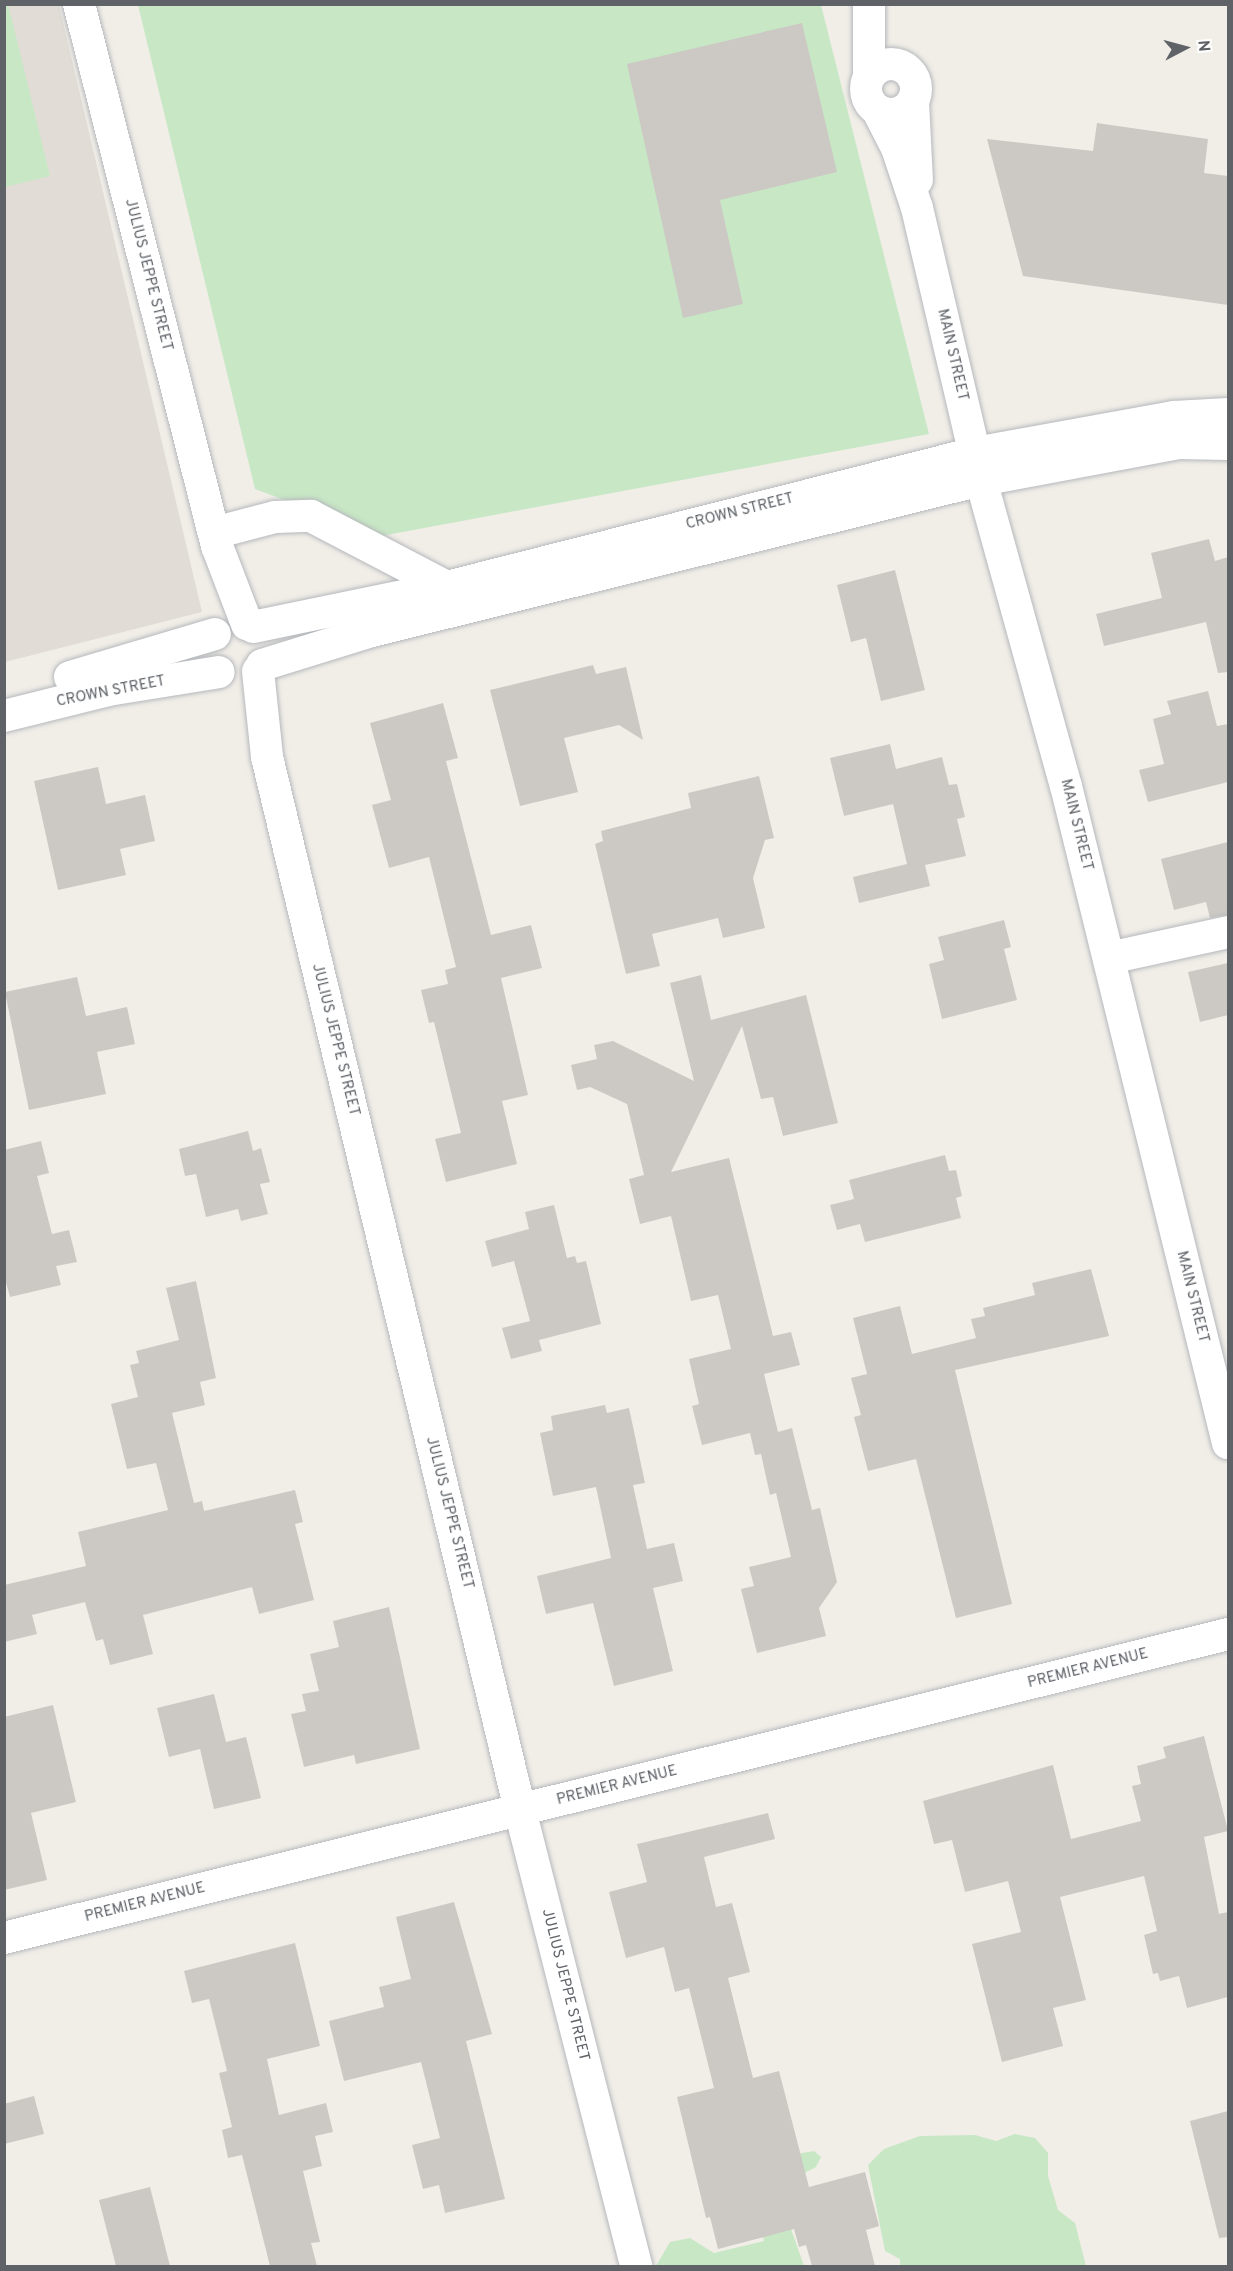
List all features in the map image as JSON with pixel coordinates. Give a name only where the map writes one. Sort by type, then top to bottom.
[{"type":"street","name":"JULIUS JEPPE STREET","points":[[79,4],[215,540],[234,628]]},
{"type":"street","points":[[869,4],[869,75],[866,95],[878,111],[897,114],[913,102],[916,84],[904,67],[875,4]]},
{"type":"street","points":[[869,75],[885,64],[904,67]]},
{"type":"street","name":"MAIN STREET","points":[[913,102],[917,208]]},
{"type":"street","name":"MAIN STREET","points":[[878,111],[897,148],[917,208],[978,466],[1066,786],[1228,1443]]},
{"type":"street","name":"CROWN STREET","points":[[4,716],[106,679],[234,628],[368,617],[450,599],[1174,417],[1228,414]]},
{"type":"street","name":"CROWN STREET","points":[[978,466],[1178,443],[1228,444]]},
{"type":"street","points":[[215,540],[275,516],[311,516],[450,599]]},
{"type":"street","name":"CROWN STREET","points":[[4,693],[106,679],[243,672],[368,617]]},
{"type":"street","points":[[234,628],[265,644],[243,672],[210,654],[234,628]]},
{"type":"street","name":"JULIUS JEPPE STREET","points":[[243,672],[267,757],[520,1810],[636,2266]]},
{"type":"street","points":[[1109,958],[1228,932]]},
{"type":"street","name":"PREMIER AVENUE","points":[[4,1938],[1228,1634]]},
{"type":"shaded area","points":[[5,5],[59,5],[202,612],[5,662]]},
{"type":"green space","points":[[4,5],[8,5],[11,16],[50,176],[5,187]]},
{"type":"green space","points":[[138,5],[821,5],[929,434],[381,536],[255,489]]},
{"type":"green space","points":[[1015,2134],[1035,2138],[1048,2153],[1048,2176],[1058,2210],[1075,2223],[1086,2266],[900,2266],[900,2259],[885,2251],[868,2165],[884,2149],[920,2136],[975,2135],[996,2141]]},
{"type":"green space","points":[[814,2151],[821,2157],[816,2167],[797,2177],[783,2206],[804,2266],[656,2266],[670,2242],[690,2238],[714,2253],[764,2241],[751,2184],[784,2156]]},
{"type":"building","points":[[802,23],[837,172],[720,200],[743,304],[683,318],[627,64]]},
{"type":"building","points":[[1097,123],[1208,139],[1204,173],[1228,176],[1228,305],[1023,276],[987,139],[1093,151]]},
{"type":"building","points":[[1209,539],[1215,561],[1228,557],[1228,672],[1218,673],[1206,622],[1104,646],[1096,614],[1162,598],[1151,553]]},
{"type":"building","points":[[895,570],[925,690],[881,701],[866,638],[851,642],[837,585]]},
{"type":"building","points":[[593,665],[596,674],[626,667],[643,740],[619,725],[564,738],[578,792],[520,806],[490,690]]},
{"type":"building","points":[[1208,691],[1217,726],[1228,724],[1228,782],[1148,802],[1139,770],[1164,764],[1153,719],[1171,714],[1167,701]]},
{"type":"building","points":[[443,703],[458,758],[446,761],[491,935],[531,925],[542,968],[501,978],[528,1095],[502,1101],[517,1164],[446,1182],[435,1139],[461,1133],[434,1022],[429,1023],[421,990],[448,984],[445,970],[456,967],[429,857],[389,868],[372,805],[391,800],[370,723]]},
{"type":"building","points":[[890,744],[896,769],[942,757],[949,785],[957,784],[965,817],[957,819],[966,856],[925,865],[930,886],[859,903],[853,877],[907,864],[893,804],[844,816],[830,758]]},
{"type":"building","points":[[98,767],[106,804],[145,795],[155,841],[120,849],[126,875],[58,890],[34,781]]},
{"type":"building","points":[[759,776],[774,838],[765,840],[753,878],[765,928],[723,938],[718,918],[652,934],[660,966],[626,974],[595,844],[603,841],[601,831],[691,808],[688,793]]},
{"type":"building","points":[[1228,842],[1228,915],[1210,918],[1206,902],[1174,910],[1161,859]]},
{"type":"building","points":[[1004,920],[1011,947],[1004,949],[1017,1000],[942,1019],[929,964],[944,960],[938,937]]},
{"type":"building","points":[[1228,963],[1228,1015],[1200,1022],[1188,972]]},
{"type":"building","points":[[701,975],[711,1020],[806,995],[838,1123],[783,1136],[773,1097],[761,1099],[742,1026],[671,1172],[729,1158],[773,1336],[791,1332],[800,1365],[764,1374],[778,1432],[792,1428],[812,1510],[820,1508],[837,1582],[819,1608],[826,1636],[757,1653],[741,1589],[754,1586],[749,1567],[791,1557],[776,1493],[770,1495],[761,1454],[755,1455],[750,1433],[702,1445],[692,1406],[699,1404],[689,1359],[731,1349],[718,1295],[691,1301],[671,1216],[640,1224],[629,1179],[644,1175],[627,1104],[590,1087],[577,1090],[571,1065],[597,1059],[594,1045],[613,1041],[694,1081],[670,983]]},
{"type":"building","points":[[77,977],[86,1016],[127,1007],[135,1044],[97,1052],[106,1094],[29,1110],[5,992]]},
{"type":"building","points":[[248,1131],[253,1151],[261,1148],[270,1182],[260,1184],[268,1214],[241,1221],[238,1209],[206,1217],[196,1174],[185,1176],[179,1149]]},
{"type":"building","points":[[41,1141],[49,1173],[37,1176],[52,1234],[69,1230],[77,1262],[56,1266],[61,1285],[10,1297],[4,1275],[4,1150]]},
{"type":"building","points":[[945,1155],[949,1171],[956,1170],[962,1196],[956,1198],[961,1218],[865,1242],[860,1224],[837,1230],[830,1205],[854,1199],[849,1180]]},
{"type":"building","points":[[554,1205],[567,1258],[575,1256],[577,1263],[586,1261],[601,1324],[539,1340],[542,1351],[511,1359],[502,1328],[530,1321],[514,1261],[492,1267],[485,1241],[529,1229],[525,1212]]},
{"type":"building","points":[[1091,1269],[1109,1336],[955,1370],[1012,1604],[956,1618],[916,1459],[868,1471],[854,1417],[861,1415],[851,1378],[867,1374],[853,1318],[900,1306],[912,1354],[976,1338],[971,1319],[985,1316],[983,1308],[1035,1295],[1032,1283]]},
{"type":"building","points":[[196,1281],[216,1378],[200,1382],[205,1405],[172,1413],[194,1503],[202,1501],[204,1511],[295,1490],[303,1522],[295,1524],[314,1600],[259,1614],[252,1587],[143,1615],[153,1654],[110,1665],[103,1639],[96,1641],[85,1602],[32,1615],[37,1634],[4,1642],[4,1585],[86,1566],[78,1532],[168,1510],[156,1463],[127,1469],[111,1404],[138,1397],[130,1365],[139,1363],[136,1351],[179,1340],[166,1288]]},
{"type":"building","points":[[605,1405],[607,1413],[629,1408],[645,1483],[633,1485],[647,1549],[674,1543],[683,1581],[653,1588],[673,1671],[614,1686],[593,1603],[546,1614],[537,1576],[611,1558],[596,1487],[553,1496],[540,1433],[553,1430],[551,1416]]},
{"type":"building","points":[[389,1607],[420,1749],[356,1764],[354,1755],[304,1767],[291,1714],[306,1711],[302,1694],[319,1691],[310,1654],[339,1647],[333,1621]]},
{"type":"building","points":[[214,1694],[226,1742],[246,1737],[261,1798],[214,1809],[200,1749],[169,1757],[157,1708]]},
{"type":"building","points":[[53,1705],[76,1802],[31,1813],[47,1880],[4,1890],[4,1717]]},
{"type":"building","points":[[1204,1736],[1228,1831],[1204,1837],[1219,1914],[1228,1912],[1228,1997],[1187,2008],[1179,1976],[1160,1981],[1158,1973],[1153,1974],[1144,1935],[1157,1931],[1144,1876],[1060,1897],[1086,2000],[1053,2008],[1063,2046],[1002,2062],[972,1944],[1021,1932],[1008,1881],[965,1892],[952,1840],[934,1844],[923,1801],[1053,1765],[1071,1839],[1141,1821],[1132,1786],[1141,1784],[1137,1766],[1166,1758],[1163,1747]]},
{"type":"building","points":[[768,1813],[775,1839],[704,1857],[716,1907],[732,1903],[750,1972],[728,1978],[753,2078],[779,2071],[809,2187],[865,2172],[879,2226],[866,2230],[875,2266],[812,2266],[806,2245],[799,2247],[794,2229],[718,2249],[710,2217],[706,2218],[677,2097],[714,2088],[689,1988],[675,1992],[664,1947],[626,1958],[609,1892],[647,1882],[637,1844]]},
{"type":"building","points":[[454,1902],[492,2034],[466,2041],[505,2199],[445,2213],[439,2185],[423,2189],[412,2145],[440,2138],[421,2062],[344,2081],[329,2021],[384,2007],[379,1987],[411,1979],[396,1917]]},
{"type":"building","points":[[295,1943],[320,2046],[267,2059],[279,2115],[326,2103],[333,2132],[315,2136],[322,2166],[303,2171],[320,2242],[311,2243],[317,2266],[270,2266],[242,2155],[228,2158],[222,2130],[232,2127],[219,2073],[227,2071],[209,1999],[192,2003],[184,1971]]},
{"type":"building","points":[[34,2096],[44,2134],[4,2144],[4,2104]]},
{"type":"building","points":[[1228,2111],[1228,2237],[1219,2238],[1190,2121]]},
{"type":"building","points":[[150,2187],[170,2266],[116,2266],[99,2200]]}]
